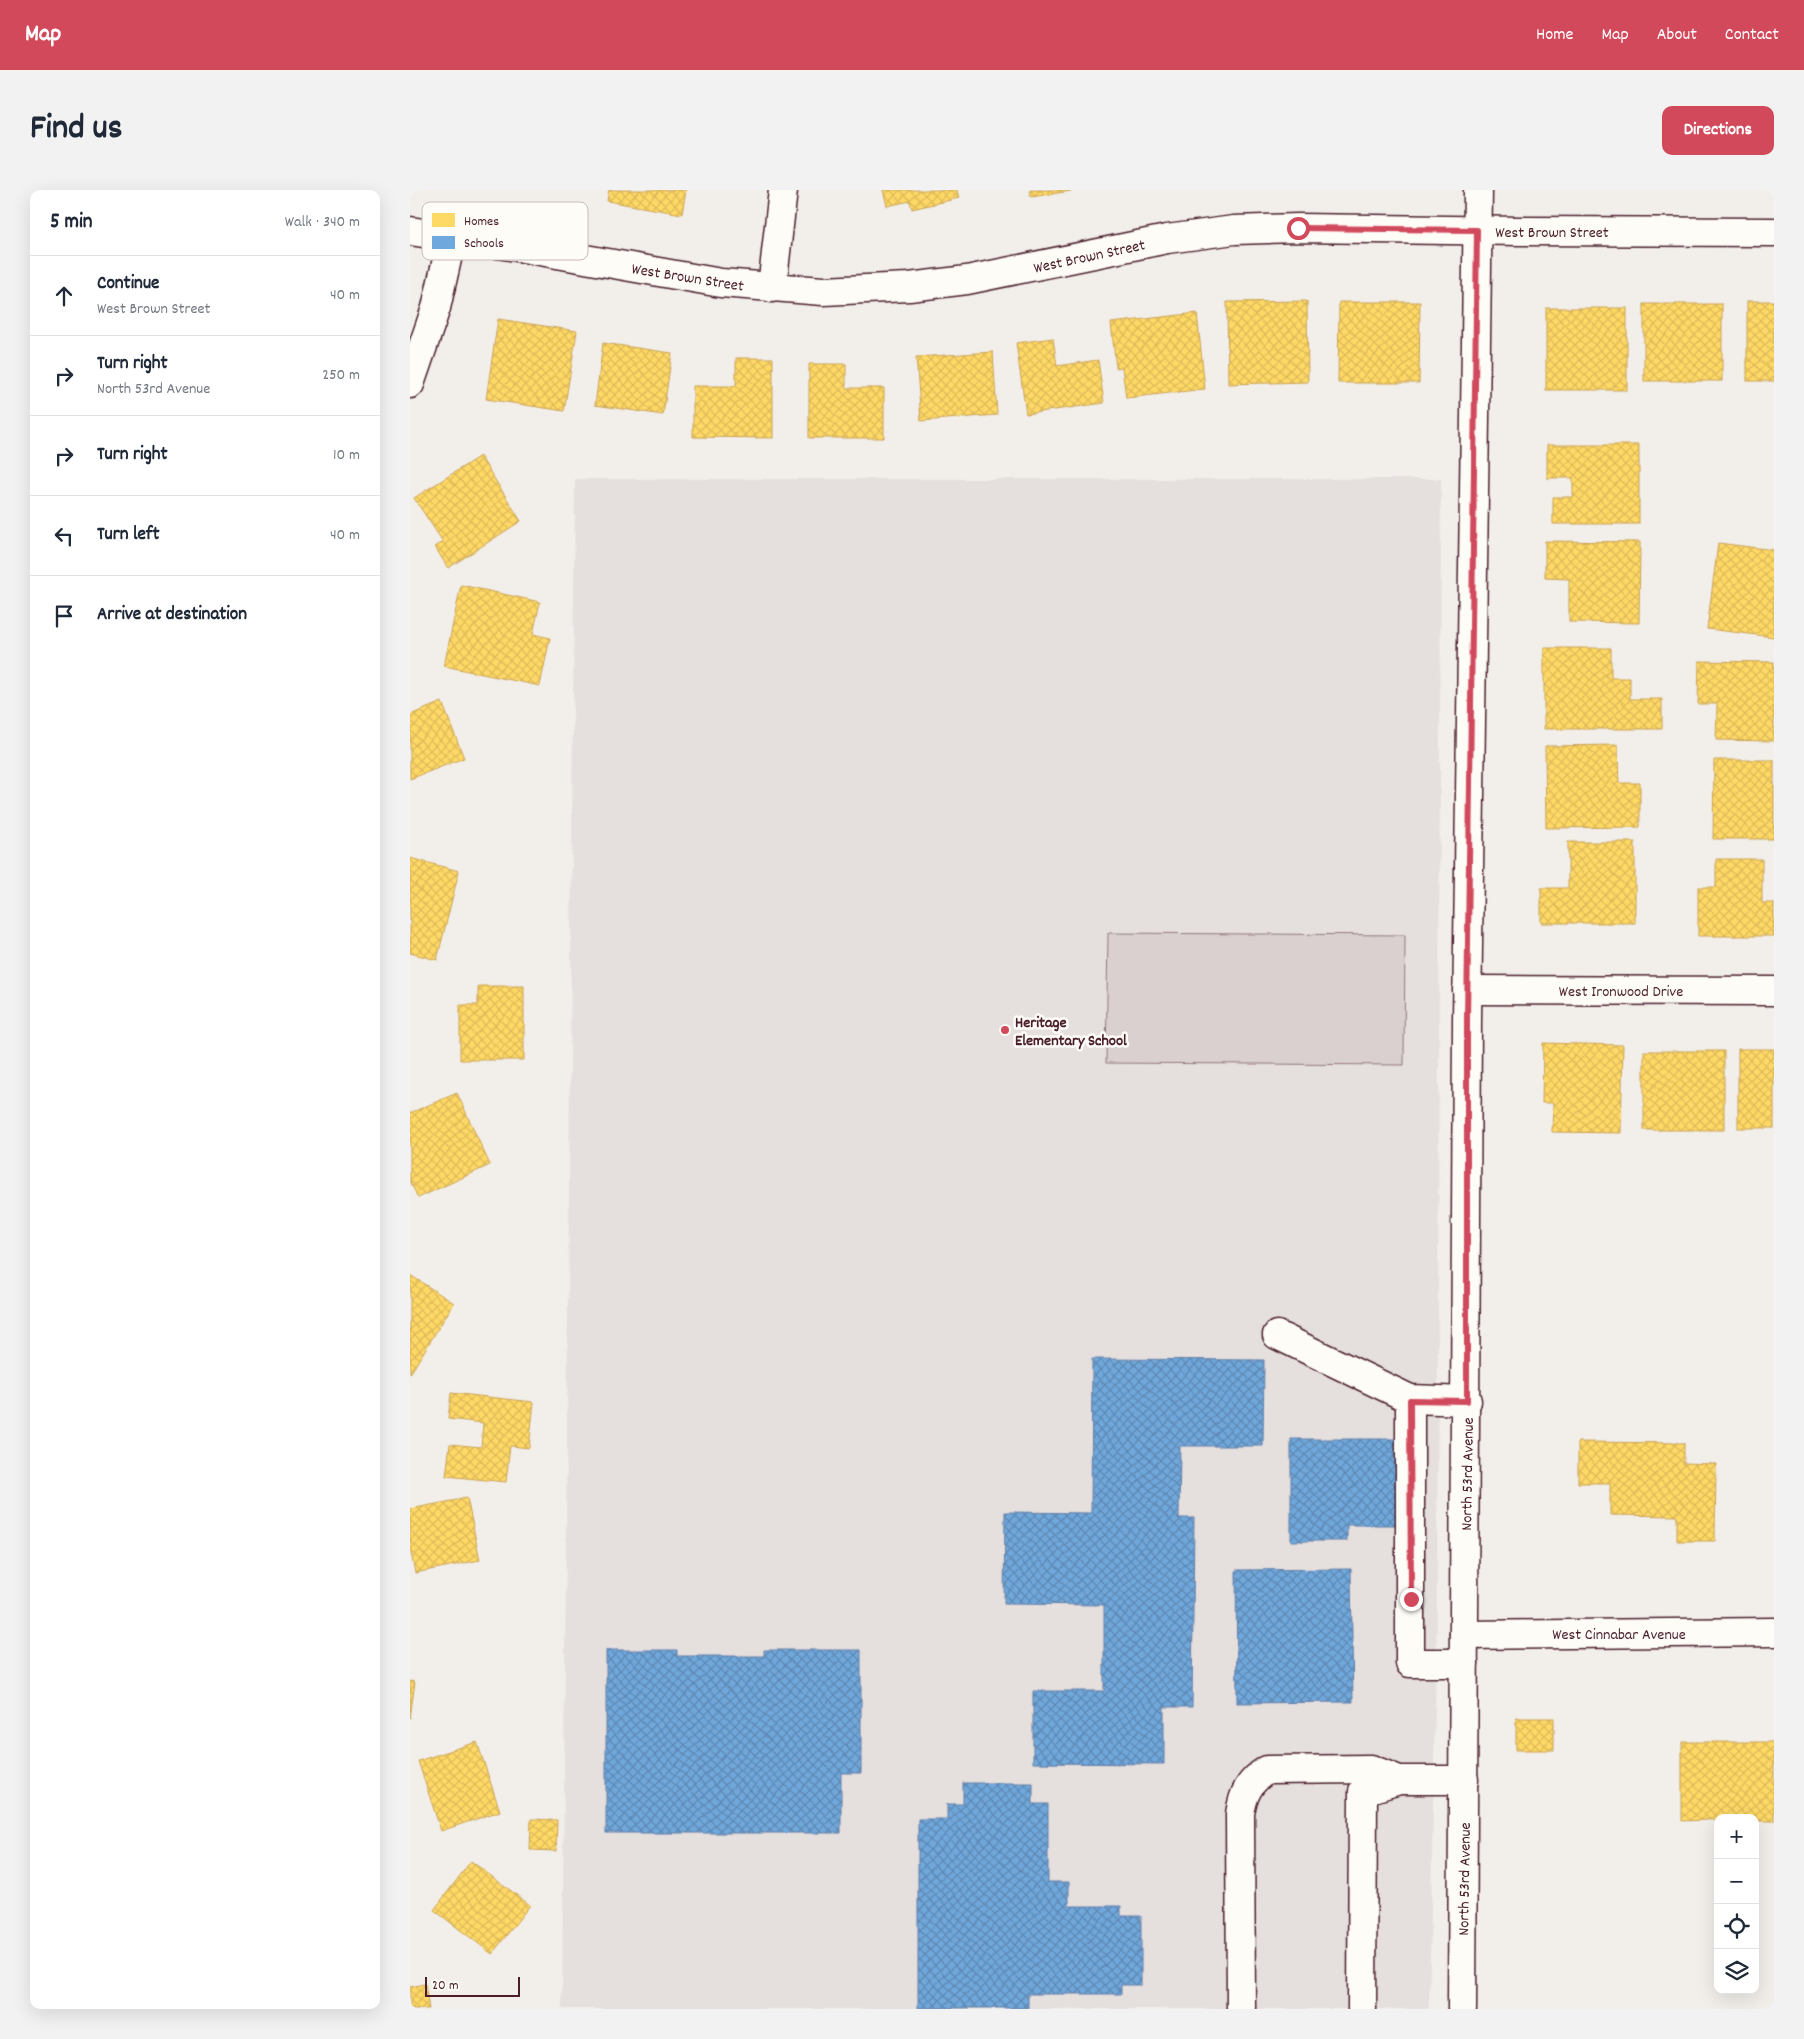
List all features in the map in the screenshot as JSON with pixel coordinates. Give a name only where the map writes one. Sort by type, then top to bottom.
[{"type":"street","points":[[772,288],[782,190]]},
{"type":"street","name":"North 53rd Avenue","points":[[1462,2009],[1467,1401],[1467,990],[1478,190]]},
{"type":"street","name":"West Brown Street","points":[[588,259],[721,283],[823,291],[909,287],[967,280],[1167,239],[1234,230],[1298,228],[1774,232]]},
{"type":"street","points":[[410,384],[436,308],[447,260]]},
{"type":"street","name":"West Ironwood Drive","points":[[1467,990],[1774,991]]},
{"type":"street","points":[[1277,1335],[1410,1400],[1467,1401]]},
{"type":"street","points":[[1410,1400],[1410,1663],[1464,1663]]},
{"type":"street","name":"West Cinnabar Avenue","points":[[1464,1635],[1774,1632]]},
{"type":"street","points":[[1241,2009],[1240,1814],[1245,1791],[1256,1777],[1267,1770],[1370,1769],[1399,1780]]},
{"type":"street","points":[[1362,2009],[1364,1791],[1399,1780],[1464,1780]]},
{"type":"shaded area","name":"Heritage Elementary School","points":[[575,479],[1441,479],[1437,1609],[1429,2009],[562,2009]]},
{"type":"shaded area","points":[[1108,933],[1405,935],[1404,1065],[1106,1063]]},
{"type":"building: Homes","points":[[609,190],[686,190],[682,214],[607,201]]},
{"type":"building: Homes","points":[[883,190],[957,190],[959,198],[912,209],[910,201],[887,206]]},
{"type":"building: Homes","points":[[1030,190],[1071,190],[1071,191],[1031,197]]},
{"type":"building: Homes","points":[[1307,301],[1308,382],[1228,384],[1227,302]]},
{"type":"building: Homes","points":[[1747,301],[1774,301],[1774,381],[1747,381]]},
{"type":"building: Homes","points":[[1339,302],[1420,302],[1419,383],[1338,383]]},
{"type":"building: Homes","points":[[1644,304],[1722,304],[1722,381],[1644,381]]},
{"type":"building: Homes","points":[[1546,308],[1627,308],[1627,390],[1546,390]]},
{"type":"building: Homes","points":[[1197,313],[1205,389],[1126,398],[1122,367],[1116,368],[1111,323]]},
{"type":"building: Homes","points":[[498,319],[577,331],[564,411],[486,399]]},
{"type":"building: Homes","points":[[1053,338],[1057,366],[1098,360],[1104,403],[1026,414],[1016,343]]},
{"type":"building: Homes","points":[[603,343],[672,353],[663,415],[595,405]]},
{"type":"building: Homes","points":[[993,352],[997,415],[921,421],[916,357]]},
{"type":"building: Homes","points":[[736,358],[773,358],[773,438],[693,437],[693,386],[736,386]]},
{"type":"building: Homes","points":[[809,364],[846,364],[846,388],[884,388],[884,438],[809,438]]},
{"type":"building: Homes","points":[[1547,445],[1639,445],[1639,524],[1553,524],[1553,497],[1573,497],[1573,478],[1547,478]]},
{"type":"building: Homes","points":[[480,456],[521,521],[448,568],[435,547],[443,542],[414,498]]},
{"type":"building: Homes","points":[[1545,541],[1640,542],[1639,623],[1569,622],[1569,579],[1545,578]]},
{"type":"building: Homes","points":[[1718,543],[1774,550],[1774,637],[1707,629]]},
{"type":"building: Homes","points":[[461,585],[540,602],[533,634],[550,638],[540,686],[444,666]]},
{"type":"building: Homes","points":[[1544,648],[1611,648],[1611,678],[1630,678],[1630,699],[1662,699],[1662,729],[1544,729]]},
{"type":"building: Homes","points":[[1699,661],[1774,662],[1774,741],[1716,740],[1717,704],[1698,704]]},
{"type":"building: Homes","points":[[442,702],[464,758],[410,779],[410,715]]},
{"type":"building: Homes","points":[[1618,745],[1619,783],[1640,783],[1640,827],[1546,828],[1545,746]]},
{"type":"building: Homes","points":[[1714,760],[1774,760],[1774,839],[1713,839]]},
{"type":"building: Homes","points":[[1568,842],[1635,842],[1635,923],[1541,923],[1541,888],[1568,888]]},
{"type":"building: Homes","points":[[410,858],[459,871],[437,960],[410,953]]},
{"type":"building: Homes","points":[[1716,859],[1762,859],[1762,903],[1774,903],[1774,936],[1698,936],[1698,887],[1716,887]]},
{"type":"building: Homes","points":[[478,986],[524,986],[524,1060],[460,1060],[460,1005],[478,1005]]},
{"type":"building: Homes","points":[[1543,1043],[1623,1045],[1621,1133],[1552,1132],[1553,1103],[1542,1103]]},
{"type":"building: Homes","points":[[1738,1049],[1774,1049],[1774,1128],[1738,1128]]},
{"type":"building: Homes","points":[[1644,1051],[1724,1051],[1724,1130],[1644,1130]]},
{"type":"building: Homes","points":[[457,1093],[490,1165],[418,1198],[410,1181],[410,1113]]},
{"type":"building: Homes","points":[[410,1275],[454,1303],[410,1374]]},
{"type":"building: Homes","points":[[451,1393],[534,1402],[529,1448],[510,1446],[506,1482],[446,1476],[450,1444],[481,1447],[483,1423],[448,1419]]},
{"type":"building: Homes","points":[[1578,1442],[1684,1443],[1684,1463],[1716,1464],[1715,1541],[1677,1541],[1677,1516],[1610,1515],[1610,1483],[1578,1483]]},
{"type":"building: Homes","points":[[467,1498],[480,1560],[415,1573],[410,1547],[410,1509]]},
{"type":"building: Homes","points":[[410,1681],[415,1682],[410,1718]]},
{"type":"building: Homes","points":[[1516,1718],[1554,1718],[1554,1750],[1516,1750]]},
{"type":"building: Homes","points":[[477,1742],[500,1811],[441,1831],[418,1761]]},
{"type":"building: Homes","points":[[1682,1742],[1774,1742],[1774,1821],[1759,1821],[1759,1814],[1714,1814],[1714,1820],[1682,1821]]},
{"type":"building: Homes","points":[[531,1819],[557,1820],[556,1851],[530,1850]]},
{"type":"building: Homes","points":[[471,1861],[530,1905],[492,1954],[434,1910]]},
{"type":"building: Homes","points":[[425,1984],[429,2009],[410,2009],[410,1987]]},
{"type":"building: Schools","points":[[1092,1359],[1264,1360],[1263,1446],[1180,1446],[1179,1518],[1194,1518],[1192,1707],[1164,1707],[1164,1764],[1033,1763],[1033,1691],[1104,1691],[1104,1605],[1004,1604],[1005,1512],[1091,1513]]},
{"type":"building: Schools","points":[[1291,1439],[1396,1439],[1396,1525],[1347,1525],[1347,1541],[1291,1541]]},
{"type":"building: Schools","points":[[1351,1569],[1353,1702],[1237,1703],[1236,1570]]},
{"type":"building: Schools","points":[[606,1650],[677,1650],[677,1656],[764,1656],[764,1650],[861,1650],[861,1773],[841,1773],[841,1833],[606,1833]]},
{"type":"building: Schools","points":[[963,1783],[1033,1783],[1033,1804],[1048,1804],[1048,1882],[1069,1882],[1069,1906],[1121,1906],[1121,1916],[1141,1916],[1141,1985],[1121,1985],[1121,1994],[1028,1994],[1028,2008],[918,2008],[918,1819],[947,1819],[947,1804],[963,1804]]},
{"type":"place","name":"Heritage Elementary School","points":[[1005,1030]]},
{"type":"route","points":[[1298,228],[1477,230],[1467,1021],[1467,1401],[1410,1400],[1411,1599]]}]
